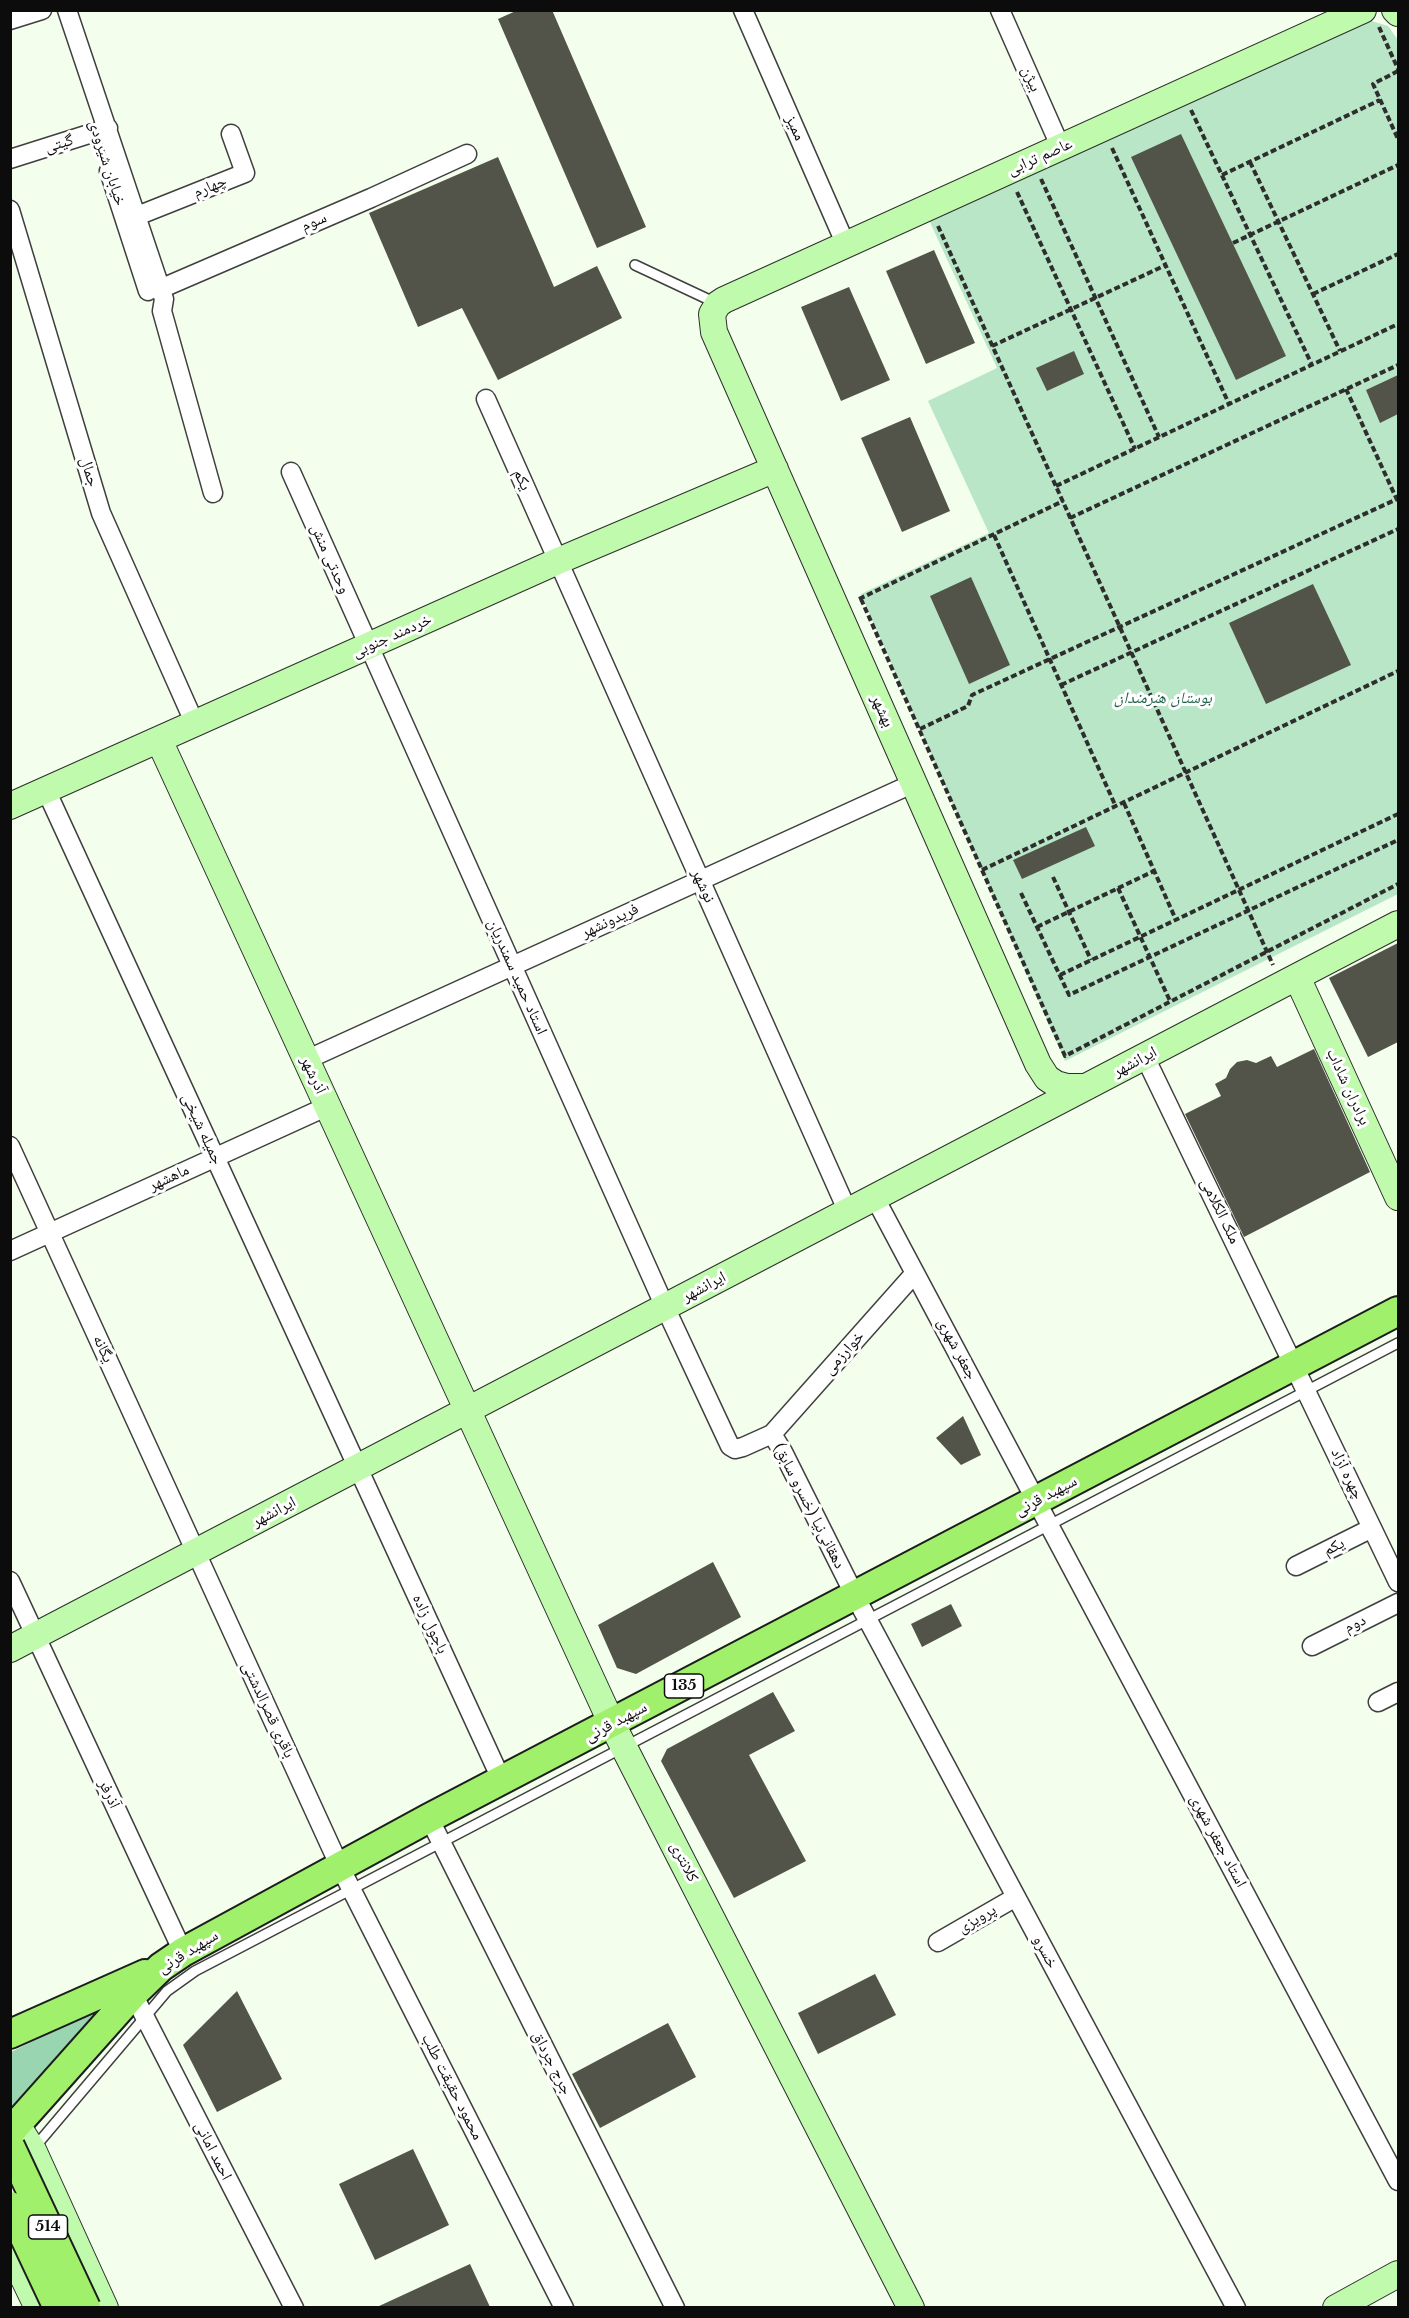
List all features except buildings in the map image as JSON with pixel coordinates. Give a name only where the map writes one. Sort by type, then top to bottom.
[{"type":"main road","name":"سپهبد قرنی","points":[[18,2138],[139,2006],[172,1959],[345,1878],[429,1818],[502,1781],[619,1736],[1301,1378],[1398,1311]]},
{"type":"main road","points":[[10,2034],[172,1959]]},
{"type":"main road","name":"514","points":[[18,2138],[86,2307]]},
{"type":"main road","name":"514","points":[[10,2206],[43,2307]]},
{"type":"street","points":[[10,20],[42,10]]},
{"type":"street","name":"خیابان شیرودی","points":[[57,10],[137,216],[164,299],[162,311],[213,493]]},
{"type":"street","name":"خیابان شیرودی","points":[[67,10],[152,303],[162,311]]},
{"type":"street","name":"ممیز","points":[[743,10],[846,245]]},
{"type":"street","name":"بیژن","points":[[1000,10],[1061,148]]},
{"type":"street","name":"عاصم ترابی","points":[[718,303],[1061,148],[1383,15]]},
{"type":"street","name":"گیتی","points":[[10,159],[102,130]]},
{"type":"street","name":"چهارم","points":[[137,216],[245,173],[231,134]]},
{"type":"street","name":"سوم","points":[[160,289],[467,154]]},
{"type":"street","name":"جمال","points":[[10,210],[101,513],[195,724]]},
{"type":"street","name":"بهشهر","points":[[718,303],[712,314],[714,332],[1040,1069],[1056,1084],[1067,1087],[1086,1087]]},
{"type":"street","name":"یکم","points":[[486,399],[558,561]]},
{"type":"street","name":"خردمند جنوبی","points":[[10,806],[558,561],[774,469]]},
{"type":"street","name":"وحدتی منش","points":[[291,472],[369,646]]},
{"type":"street","name":"نوشهر","points":[[558,561],[848,1212]]},
{"type":"street","name":"استاد حمید سمندریان","points":[[369,646],[665,1307]]},
{"type":"street","name":"آذرشهر","points":[[159,740],[468,1410]]},
{"type":"street","name":"فریدونشهر","points":[[306,1060],[914,783]]},
{"type":"street","name":"جمیله شیخی","points":[[46,790],[358,1468]]},
{"type":"street","name":"ایرانشهر","points":[[10,1649],[1398,924]]},
{"type":"street","name":"برادران شاداب","points":[[1290,981],[1398,1197]]},
{"type":"street","name":"ملک الکلامی","points":[[1145,1057],[1301,1378]]},
{"type":"street","name":"ماهشهر","points":[[10,1251],[328,1106]]},
{"type":"street","name":"یگانه","points":[[10,1146],[196,1552]]},
{"type":"street","name":"جعفر شهری","points":[[875,1198],[1044,1513]]},
{"type":"street","name":"خوارزمی","points":[[772,1434],[915,1273]]},
{"type":"street","name":"دهقانی‌نیا (خسرو سابق)","points":[[665,1307],[729,1446],[735,1449],[743,1447],[772,1434],[861,1608]]},
{"type":"street","name":"چهره آزاد","points":[[1301,1378],[1398,1582]]},
{"type":"street","name":"کلانتری","points":[[468,1410],[619,1736],[911,2307]]},
{"type":"street","name":"باجول زاده","points":[[358,1468],[502,1781]]},
{"type":"street","name":"استاد جعفر شهری","points":[[1044,1513],[1398,2181]]},
{"type":"street","name":"یکم","points":[[1296,1566],[1372,1528]]},
{"type":"street","name":"باقری قصرالدشتی","points":[[196,1552],[345,1878]]},
{"type":"street","name":"آذرفر","points":[[10,1581],[172,1959]]},
{"type":"street","name":"دوم","points":[[1312,1646],[1398,1603]]},
{"type":"street","name":"خسرو","points":[[861,1608],[1236,2307]]},
{"type":"street","points":[[1378,1702],[1398,1692]]},
{"type":"street","name":"جرج جرداق","points":[[429,1818],[675,2307]]},
{"type":"street","name":"محمود حقیقت طلب","points":[[345,1878],[564,2307]]},
{"type":"street","name":"پرویزی","points":[[938,1942],[1016,1897]]},
{"type":"street","name":"احمد امانی","points":[[139,2006],[294,2307]]},
{"type":"street","points":[[10,2172],[18,2138]]},
{"type":"street","points":[[18,2138],[66,2221],[105,2307]]},
{"type":"street","points":[[10,2218],[18,2209],[41,2202],[53,2205],[66,2221]]},
{"type":"street","points":[[10,2250],[43,2307]]},
{"type":"street","points":[[1336,2307],[1398,2274]]},
{"type":"lane","points":[[635,265],[718,303]]},
{"type":"lane","points":[[1301,1378],[1398,1343]]},
{"type":"lane","points":[[139,2006],[167,1991],[195,1971],[345,1878],[442,1843],[619,1736]]},
{"type":"path","points":[[1383,15],[1398,70],[1373,84],[1398,139]]},
{"type":"path","points":[[1222,175],[1380,100]]},
{"type":"path","points":[[1191,109],[1312,365]]},
{"type":"path","points":[[1110,145],[1229,404]]},
{"type":"path","points":[[1250,162],[1340,351]]},
{"type":"path","points":[[1233,243],[1398,165]]},
{"type":"path","points":[[1040,177],[1159,437]]},
{"type":"path","points":[[1016,188],[1135,449]]},
{"type":"path","points":[[930,207],[1267,952],[1290,981]]},
{"type":"path","points":[[1313,294],[1398,254]]},
{"type":"path","points":[[992,346],[1166,266]]},
{"type":"path","points":[[1056,486],[1398,324]]},
{"type":"path","points":[[1070,518],[1398,365]]},
{"type":"path","points":[[920,729],[968,706],[972,695],[1398,500],[1346,389]]},
{"type":"path","points":[[837,610],[1063,501]]},
{"type":"path","points":[[1061,685],[1398,529]]},
{"type":"path","points":[[994,535],[1116,807]]},
{"type":"path","points":[[861,599],[1065,1056],[1398,884]]},
{"type":"path","points":[[958,882],[1398,671]]},
{"type":"path","points":[[1124,803],[1176,920]]},
{"type":"path","points":[[1060,975],[1398,814]]},
{"type":"path","points":[[1021,893],[1069,994],[1398,840]]},
{"type":"path","points":[[1037,927],[1154,871]]},
{"type":"path","points":[[1053,877],[1091,960]]},
{"type":"path","points":[[1118,888],[1170,1001]]},
{"type":"green space","name":"بوستان هنرمندان","points":[[1368,20],[1388,26],[1398,40],[1398,894],[1065,1061],[861,594],[989,533],[928,401],[997,368],[929,220]]},
{"type":"green space","points":[[107,2005],[11,2113],[11,2052]]}]
